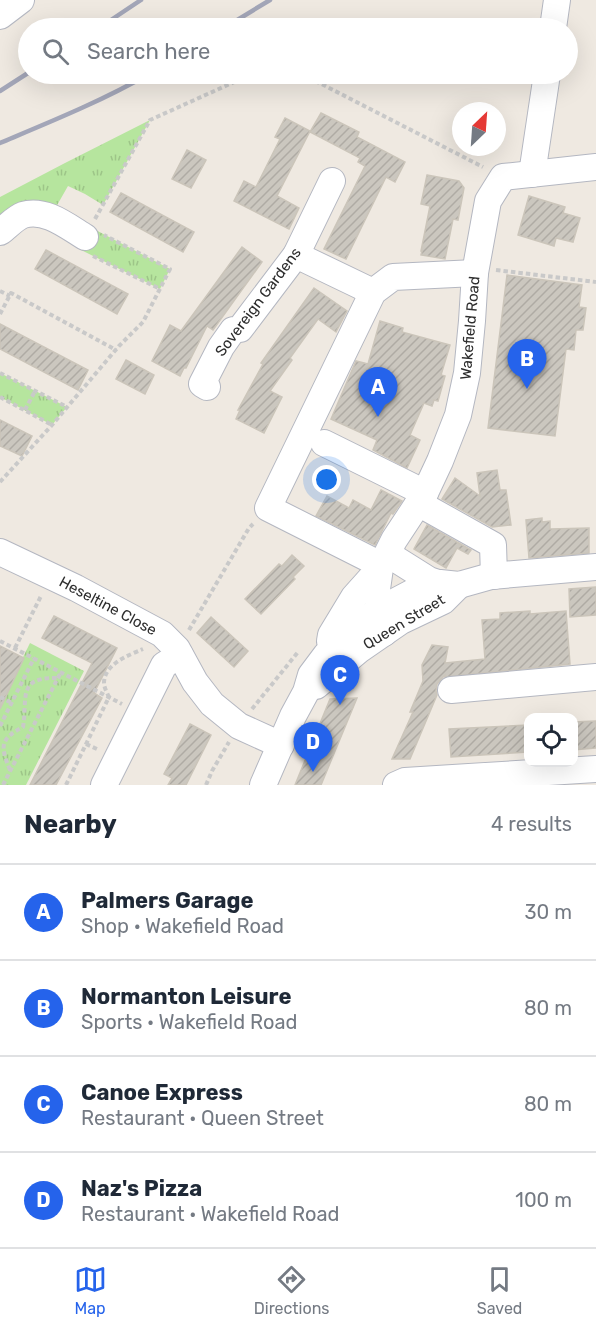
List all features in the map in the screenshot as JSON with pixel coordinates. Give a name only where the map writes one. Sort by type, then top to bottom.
[{"type":"street","points":[[0,16],[21,0]]},
{"type":"street","points":[[554,18],[557,0]]},
{"type":"street","points":[[532,174],[546,84]]},
{"type":"street","points":[[503,177],[596,167]]},
{"type":"street","name":"Wakefield Road","points":[[315,650],[331,635],[354,597],[387,558],[422,498],[440,461],[458,415],[467,373],[475,270],[488,201],[503,177]]},
{"type":"street","name":"Sovereign Gardens","points":[[207,387],[202,384],[221,347],[233,330],[240,329],[296,255],[332,181]]},
{"type":"street","points":[[0,232],[22,215],[39,213],[88,232]]},
{"type":"street","points":[[296,255],[373,292]]},
{"type":"street","points":[[448,584],[421,576],[387,558],[268,508],[373,292],[393,277],[475,270]]},
{"type":"street","points":[[324,444],[422,498],[493,545],[494,576]]},
{"type":"street","name":"Wakefield Road","points":[[387,558],[377,589],[390,616]]},
{"type":"street","name":"Heseltine Close","points":[[3,560],[51,576],[79,580],[173,646]]},
{"type":"street","name":"Queen Street","points":[[306,692],[315,650],[351,629],[443,601],[448,584],[494,576],[596,567]]},
{"type":"street","name":"Queen Street","points":[[306,692],[321,683],[359,650],[390,616]]},
{"type":"street","points":[[104,785],[173,646]]},
{"type":"street","points":[[173,646],[195,682],[212,704],[239,726],[281,745]]},
{"type":"street","points":[[451,690],[596,677]]},
{"type":"street","points":[[263,785],[306,692]]},
{"type":"street","points":[[396,785],[405,782],[596,770]]},
{"type":"path","points":[[160,289],[79,249],[150,120],[230,84]]},
{"type":"path","points":[[322,84],[503,177]]},
{"type":"path","points":[[0,482],[143,322],[170,268],[88,232]]},
{"type":"path","points":[[475,270],[596,282]]},
{"type":"path","points":[[0,291],[9,296]]},
{"type":"path","points":[[0,314],[11,293],[116,350]]},
{"type":"path","points":[[0,374],[67,407]]},
{"type":"path","points":[[25,410],[35,391]]},
{"type":"path","points":[[0,397],[52,425]]},
{"type":"path","points":[[66,785],[108,697],[104,684],[114,664],[144,649],[173,646],[215,588],[249,528],[268,508]]},
{"type":"path","points":[[15,648],[51,576]]},
{"type":"path","points":[[0,641],[140,713]]},
{"type":"path","points":[[206,785],[239,726],[315,650]]},
{"type":"path","points":[[0,726],[34,658]]},
{"type":"path","points":[[3,785],[60,672]]},
{"type":"path","points":[[23,727],[24,696],[29,686],[38,680],[57,678]]},
{"type":"path","points":[[0,697],[12,703]]},
{"type":"path","points":[[10,770],[1,755],[1,741],[23,727],[31,730]]},
{"type":"green space","points":[[150,120],[103,205],[68,186],[56,207],[0,232],[0,197]]},
{"type":"green space","points":[[90,227],[170,269],[160,289],[79,249]]},
{"type":"green space","points":[[0,373],[67,407],[52,425],[0,397]]},
{"type":"green space","points":[[30,643],[84,671],[26,785],[0,785],[0,704]]},
{"type":"building","points":[[321,113],[359,132],[357,137],[405,162],[395,182],[386,177],[346,259],[324,249],[365,166],[358,162],[360,158],[310,132]]},
{"type":"building","points":[[285,118],[310,131],[277,196],[299,208],[289,229],[234,201],[244,181],[256,187],[280,139],[275,137]]},
{"type":"building","points":[[187,150],[206,160],[191,188],[172,179]]},
{"type":"building","points":[[427,175],[459,181],[464,188],[458,220],[453,219],[445,259],[421,255],[430,206],[421,204]]},
{"type":"building","points":[[121,193],[194,232],[183,252],[110,212]]},
{"type":"building","points":[[529,196],[565,207],[563,213],[580,218],[573,242],[556,238],[554,246],[518,235]]},
{"type":"building","points":[[242,247],[262,262],[213,330],[207,326],[180,376],[152,361],[170,325],[181,331]]},
{"type":"building","points":[[46,250],[128,294],[117,314],[35,269]]},
{"type":"building","points":[[507,275],[582,285],[579,307],[586,308],[583,330],[576,330],[574,350],[566,349],[555,436],[488,428]]},
{"type":"building","points":[[314,288],[347,311],[336,332],[318,319],[290,358],[292,360],[270,391],[282,397],[264,433],[236,419],[240,410],[238,410],[263,364],[261,363]]},
{"type":"building","points":[[380,321],[403,328],[402,332],[450,345],[441,375],[445,376],[438,401],[434,400],[432,406],[424,403],[410,435],[420,440],[407,468],[373,450],[377,440],[331,419],[356,361],[368,364]]},
{"type":"building","points":[[0,324],[88,370],[78,390],[0,349]]},
{"type":"building","points":[[126,360],[154,375],[145,394],[116,379]]},
{"type":"building","points":[[0,420],[32,436],[22,456],[0,446]]},
{"type":"building","points":[[497,470],[500,490],[506,490],[511,525],[492,527],[442,499],[455,478],[480,496],[477,473]]},
{"type":"building","points":[[381,490],[402,501],[393,514],[391,513],[375,545],[316,516],[327,496],[349,508],[353,500],[371,510]]},
{"type":"building","points":[[542,518],[542,522],[550,521],[550,529],[589,528],[589,553],[529,558],[526,520]]},
{"type":"building","points":[[427,525],[471,550],[468,554],[457,548],[446,568],[414,549]]},
{"type":"building","points":[[292,555],[304,566],[293,577],[295,579],[261,614],[245,599],[279,564],[282,566]]},
{"type":"building","points":[[596,587],[596,615],[570,617],[569,589]]},
{"type":"building","points":[[530,611],[530,614],[566,611],[570,664],[445,677],[445,675],[437,684],[437,695],[410,759],[392,759],[413,712],[410,712],[423,681],[422,665],[432,645],[448,647],[445,663],[485,659],[482,620],[500,619],[500,613]]},
{"type":"building","points":[[54,616],[117,648],[94,693],[102,698],[56,785],[30,785],[92,663],[42,638]]},
{"type":"building","points":[[211,617],[248,651],[234,667],[197,633]]},
{"type":"building","points":[[0,646],[24,658],[0,709]]},
{"type":"building","points":[[357,698],[321,785],[295,785],[330,699]]},
{"type":"building","points":[[596,721],[596,748],[578,750],[578,722]]},
{"type":"building","points":[[190,724],[211,735],[186,785],[168,785],[172,778],[164,774]]},
{"type":"building","points":[[524,725],[524,752],[451,757],[449,729]]},
{"type":"railway","points":[[114,18],[141,0]]},
{"type":"railway","points":[[240,18],[270,0]]},
{"type":"railway","points":[[0,91],[18,79]]},
{"type":"railway","points":[[0,143],[131,84]]},
{"type":"place","name":"Normanton Leisure","points":[[527,389]]},
{"type":"place","name":"Palmers Garage","points":[[378,417]]},
{"type":"place","name":"Canoe Express","points":[[340,705]]},
{"type":"place","name":"Naz's Pizza","points":[[313,772]]}]
